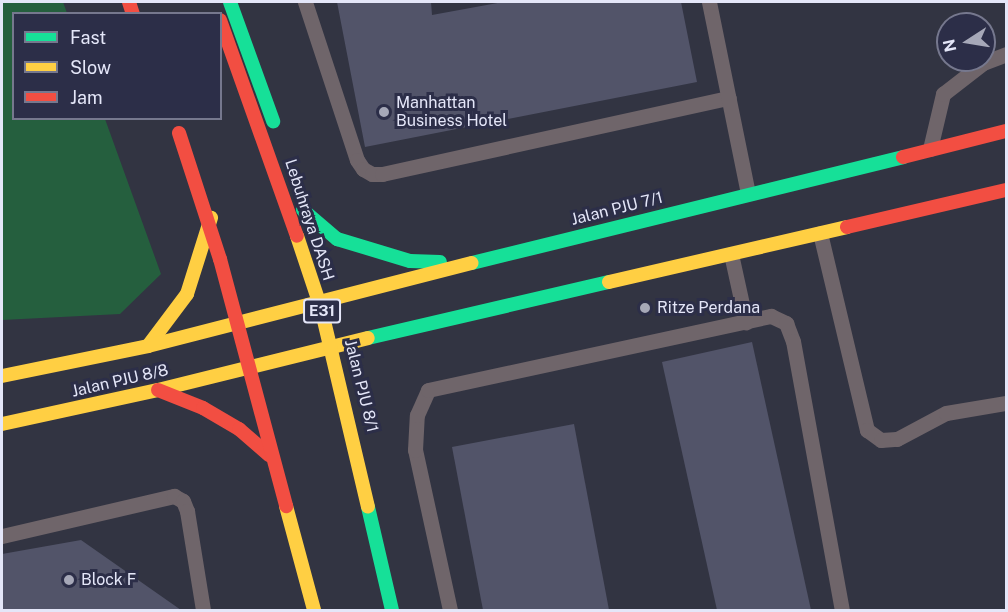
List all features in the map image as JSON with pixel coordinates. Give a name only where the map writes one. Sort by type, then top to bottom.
[{"type":"main road","points":[[230,2],[255,66],[277,133]]},
{"type":"main road","name":"Lebuhraya DASH","points":[[222,25],[262,132],[321,308],[393,610]]},
{"type":"main road","points":[[174,120],[220,259],[315,610]]},
{"type":"main road","points":[[181,120],[211,218],[246,368],[308,610]]},
{"type":"main road","name":"Jalan PJU 7/1","points":[[237,324],[471,262],[1006,131]]},
{"type":"main road","points":[[246,368],[334,345],[1006,190]]},
{"type":"main road","name":"Jalan PJU 8/1","points":[[398,610],[301,205],[337,239],[371,251],[410,261],[471,262]]},
{"type":"main road","points":[[148,346],[187,294],[211,218]]},
{"type":"main road","name":"Jalan PJU 8/8","points":[[2,375],[148,346],[237,324]]},
{"type":"main road","name":"Jalan PJU 8/8","points":[[2,424],[246,368]]},
{"type":"main road","points":[[158,390],[203,408],[239,429],[269,455]]},
{"type":"lane","points":[[304,2],[357,160],[363,169],[372,174],[382,174],[729,98]]},
{"type":"lane","points":[[709,2],[748,193]]},
{"type":"lane","points":[[930,149],[944,94],[983,63],[1006,54]]},
{"type":"lane","points":[[820,233],[867,430],[881,440],[897,439],[946,413],[1006,403]]},
{"type":"lane","points":[[731,254],[746,322]]},
{"type":"lane","points":[[450,610],[415,450],[417,415],[428,390],[771,316],[786,323],[790,331],[842,610]]},
{"type":"lane","points":[[2,536],[174,496],[183,501],[187,511],[203,610]]},
{"type":"green space","points":[[2,2],[63,2],[67,12],[12,12],[12,120],[105,120],[161,274],[120,314],[2,320]]},
{"type":"building","points":[[337,2],[431,2],[432,15],[503,2],[681,2],[697,82],[365,147]]},
{"type":"building","points":[[752,342],[811,610],[717,610],[662,362]]},
{"type":"building","points":[[574,424],[609,610],[483,610],[452,447]]},
{"type":"building","name":"Block F","points":[[81,540],[181,610],[2,610],[2,554]]},
{"type":"traffic: fast","points":[[230,2],[273,121]]},
{"type":"traffic: fast","points":[[472,263],[903,157]]},
{"type":"traffic: fast","points":[[303,210],[337,239],[410,261],[440,262]]},
{"type":"traffic: fast","points":[[368,338],[609,282]]},
{"type":"traffic: fast","points":[[368,507],[392,610]]},
{"type":"traffic: slow","points":[[148,346],[187,294],[211,218]]},
{"type":"traffic: slow","points":[[609,282],[847,227]]},
{"type":"traffic: slow","points":[[297,236],[321,308],[368,507]]},
{"type":"traffic: slow","points":[[2,376],[148,346],[472,263]]},
{"type":"traffic: slow","points":[[2,424],[158,390],[368,338]]},
{"type":"traffic: slow","points":[[286,506],[314,610]]},
{"type":"traffic: jam","points":[[129,2],[132,12]]},
{"type":"traffic: jam","points":[[222,26],[297,236]]},
{"type":"traffic: jam","points":[[903,157],[1006,131]]},
{"type":"traffic: jam","points":[[179,133],[220,259],[286,506]]},
{"type":"traffic: jam","points":[[847,227],[1006,190]]},
{"type":"traffic: jam","points":[[158,390],[203,408],[239,429],[269,455]]},
{"type":"place","name":"Manhattan Business Hotel","points":[[384,112]]},
{"type":"place","name":"Ritze Perdana","points":[[645,308]]},
{"type":"place","name":"Block F","points":[[69,580]]}]
